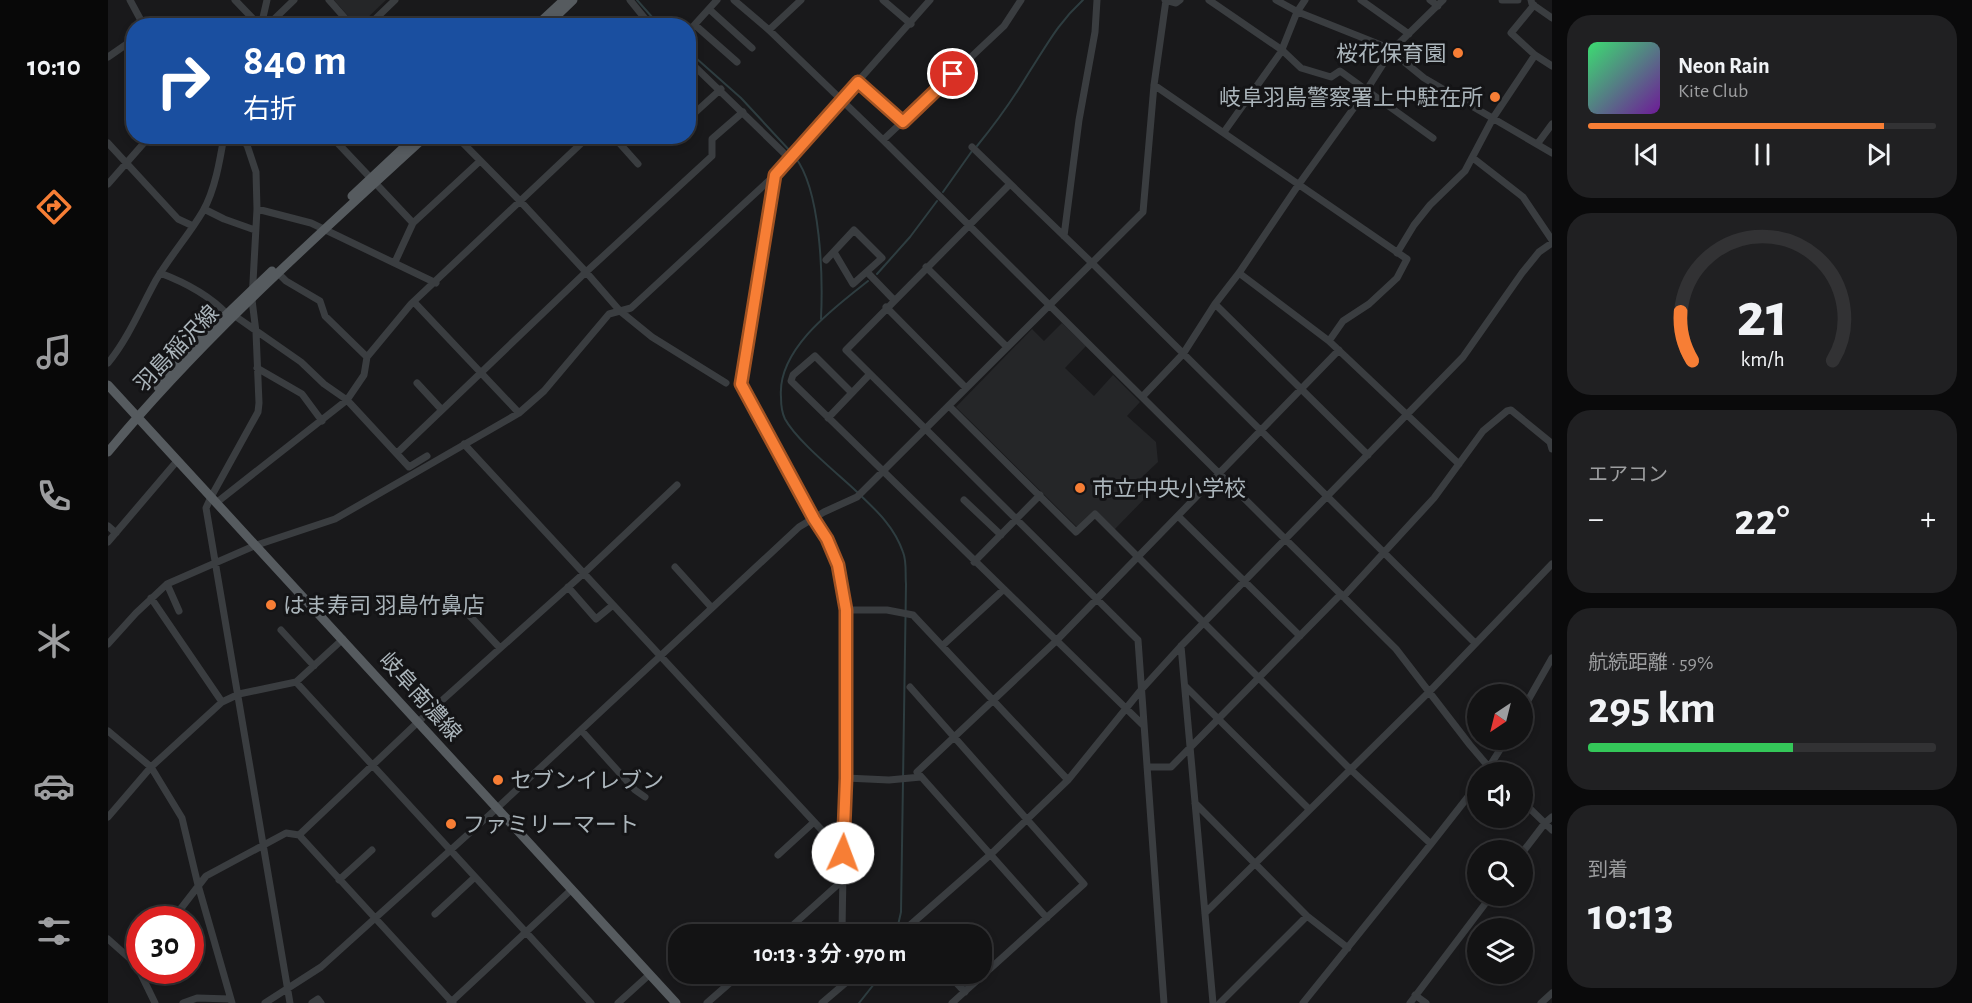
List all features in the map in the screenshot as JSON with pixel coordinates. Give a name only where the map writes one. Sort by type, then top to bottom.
[{"type":"main road","points":[[545,18],[564,0]]},
{"type":"main road","points":[[554,18],[573,0]]},
{"type":"main road","name":"羽島稲沢線","points":[[108,452],[137,416],[231,315],[408,144]]},
{"type":"main road","name":"羽島稲沢線","points":[[373,180],[416,144]]},
{"type":"main road","name":"羽島稲沢線","points":[[252,295],[279,274],[321,230]]},
{"type":"main road","name":"岐阜南濃線","points":[[108,385],[676,1003]]},
{"type":"street","points":[[130,0],[140,18]]},
{"type":"street","points":[[236,0],[253,18]]},
{"type":"street","points":[[263,18],[267,0]]},
{"type":"street","points":[[275,18],[294,0]]},
{"type":"street","points":[[328,0],[345,18]]},
{"type":"street","points":[[376,18],[395,0]]},
{"type":"street","points":[[630,0],[645,18]]},
{"type":"street","points":[[696,24],[717,0]]},
{"type":"street","points":[[734,0],[769,30],[884,140],[1396,649],[1482,762]]},
{"type":"street","points":[[769,30],[801,0]]},
{"type":"street","points":[[108,644],[167,584],[254,546],[335,519],[519,413],[544,391],[609,314],[631,308],[775,175],[930,0]]},
{"type":"street","points":[[884,140],[1004,26],[1021,0]]},
{"type":"street","points":[[1064,236],[1079,120],[1095,32],[1097,0]]},
{"type":"street","points":[[265,1003],[321,967],[496,809],[799,527],[824,512],[857,497],[1143,212],[1154,84],[1166,0],[1176,3],[1180,0]]},
{"type":"street","points":[[1209,0],[1282,50],[1302,68],[1331,77],[1340,71],[1433,138]]},
{"type":"street","points":[[1276,0],[1297,12],[1367,38],[1392,50],[1424,78],[1552,153]]},
{"type":"street","points":[[1224,132],[1282,50],[1297,12],[1305,0]]},
{"type":"street","points":[[1361,0],[1409,34]]},
{"type":"street","points":[[1430,0],[1441,3]]},
{"type":"street","points":[[1502,0],[1518,0]]},
{"type":"street","points":[[886,1],[911,24]]},
{"type":"street","points":[[1552,18],[1532,2],[1511,33],[1535,55],[1552,66]]},
{"type":"street","points":[[1143,396],[1183,354],[1215,304],[1366,91],[1392,50],[1441,3]]},
{"type":"street","points":[[709,9],[752,48]]},
{"type":"street","points":[[696,26],[737,62]]},
{"type":"street","points":[[108,57],[126,45]]},
{"type":"street","points":[[1397,253],[1430,205],[1465,171],[1493,118],[1535,55]]},
{"type":"street","points":[[696,67],[791,155]]},
{"type":"street","points":[[858,82],[903,122]]},
{"type":"street","points":[[1154,84],[1407,259],[1397,278],[1369,304],[1343,321],[1329,341]]},
{"type":"street","points":[[696,112],[721,89]]},
{"type":"street","points":[[397,453],[586,272],[712,156],[712,139],[743,111]]},
{"type":"street","points":[[1538,143],[1552,124]]},
{"type":"street","points":[[108,143],[178,219],[193,226]]},
{"type":"street","points":[[108,184],[143,144]]},
{"type":"street","points":[[108,363],[121,348],[134,319],[160,273],[204,209],[217,172],[222,144]]},
{"type":"street","points":[[339,144],[413,223]]},
{"type":"street","points":[[464,144],[521,202],[620,311],[652,337],[726,383]]},
{"type":"street","points":[[290,1003],[206,508],[213,500],[322,421],[347,400],[364,375],[367,357],[414,302],[581,144]]},
{"type":"street","points":[[620,144],[638,164]]},
{"type":"street","points":[[213,500],[258,412],[260,403],[252,295],[257,208],[256,172],[248,145]]},
{"type":"street","points":[[972,147],[1475,643]]},
{"type":"street","points":[[912,924],[990,855],[1068,780],[1141,690],[1181,646],[1463,357],[1522,273],[1539,252],[1552,242],[1523,197],[1473,158]]},
{"type":"street","points":[[395,262],[413,223],[480,161]]},
{"type":"street","points":[[775,175],[741,384],[827,539],[838,565],[846,610],[846,778],[842,924]]},
{"type":"street","points":[[1010,184],[846,350],[1138,640],[1164,1003]]},
{"type":"street","points":[[257,208],[311,223],[321,230],[395,262],[436,283]]},
{"type":"street","points":[[204,209],[255,230]]},
{"type":"street","points":[[826,260],[854,230],[882,258],[853,284],[834,252]]},
{"type":"street","points":[[926,267],[1007,347]]},
{"type":"street","points":[[867,272],[894,300]]},
{"type":"street","points":[[160,273],[184,282],[301,362],[324,384],[347,400],[409,467],[427,456]]},
{"type":"street","points":[[1239,273],[1329,341],[1459,464]]},
{"type":"street","points":[[279,274],[286,281],[320,300],[325,316],[367,357]]},
{"type":"street","points":[[414,302],[519,413]]},
{"type":"street","points":[[1215,304],[1368,455]]},
{"type":"street","points":[[886,307],[966,388]]},
{"type":"street","points":[[1047,918],[917,772],[1055,642],[1339,350]]},
{"type":"street","points":[[852,392],[815,356],[793,375],[791,381],[1055,642],[1144,726]]},
{"type":"street","points":[[257,368],[302,394],[322,421]]},
{"type":"street","points":[[828,418],[870,374]]},
{"type":"street","points":[[417,383],[442,410]]},
{"type":"street","points":[[949,405],[1077,532],[1095,514],[1350,769],[1431,844]]},
{"type":"street","points":[[1147,767],[1170,767],[1191,748],[1384,553],[1434,498],[1483,431],[1511,410],[1551,443]]},
{"type":"street","points":[[464,444],[843,853]]},
{"type":"street","points":[[108,542],[177,461]]},
{"type":"street","points":[[298,835],[677,485]]},
{"type":"street","points":[[974,562],[1040,495]]},
{"type":"street","points":[[964,500],[1001,535]]},
{"type":"street","points":[[1178,516],[1300,636]]},
{"type":"street","points":[[108,526],[116,533]]},
{"type":"street","points":[[1205,913],[1430,691],[1552,564]]},
{"type":"street","points":[[675,567],[712,608]]},
{"type":"street","points":[[167,584],[179,611]]},
{"type":"street","points":[[568,587],[596,619],[612,604]]},
{"type":"street","points":[[942,646],[1003,590]]},
{"type":"street","points":[[151,598],[222,702]]},
{"type":"street","points":[[846,610],[886,610],[913,615],[1068,780]]},
{"type":"street","points":[[468,614],[500,648]]},
{"type":"street","points":[[281,630],[314,666]]},
{"type":"street","points":[[108,817],[151,767],[222,702],[239,694],[296,682],[342,639]]},
{"type":"street","points":[[1181,646],[1213,1003]]},
{"type":"street","points":[[1533,692],[1552,658]]},
{"type":"street","points":[[296,682],[591,1003]]},
{"type":"street","points":[[1185,686],[1309,809]]},
{"type":"street","points":[[910,687],[1084,884],[952,1003]]},
{"type":"street","points":[[581,730],[635,790],[645,797]]},
{"type":"street","points":[[108,731],[151,767],[182,818],[198,885],[231,1001],[197,998],[183,1003]]},
{"type":"street","points":[[846,778],[889,780],[921,777]]},
{"type":"street","points":[[1302,1003],[1467,798]]},
{"type":"street","points":[[1195,803],[1307,916],[1348,948]]},
{"type":"street","points":[[1533,812],[1552,830]]},
{"type":"street","points":[[1532,840],[1552,817]]},
{"type":"street","points":[[778,855],[814,822]]},
{"type":"street","points":[[182,906],[206,876],[286,833],[298,835],[451,1003],[571,890]]},
{"type":"street","points":[[339,880],[372,850]]},
{"type":"street","points":[[435,914],[475,877]]},
{"type":"street","points":[[794,924],[843,880]]},
{"type":"street","points":[[1410,1003],[1483,906]]},
{"type":"street","points":[[1220,1003],[1307,916]]},
{"type":"street","points":[[108,939],[126,953]]},
{"type":"street","points":[[618,1003],[650,974]]},
{"type":"street","points":[[147,984],[155,1003]]},
{"type":"street","points":[[707,1003],[729,984]]},
{"type":"street","points":[[822,1003],[844,984]]},
{"type":"street","points":[[957,984],[965,992]]},
{"type":"street","points":[[1415,995],[1426,1003]]},
{"type":"street","points":[[1541,1003],[1551,996]]},
{"type":"street","points":[[312,1003],[318,999],[321,1003]]},
{"type":"shaded area","points":[[334,0],[386,0],[367,18],[350,18]]},
{"type":"shaded area","points":[[1062,323],[1086,346],[1065,368],[1094,396],[1113,375],[1140,402],[1127,416],[1156,442],[1158,462],[1140,479],[1152,491],[1114,530],[1095,511],[1078,528],[956,407],[1032,329],[1044,341]]},
{"type":"waterway","points":[[637,0],[653,18]]},
{"type":"waterway","points":[[977,146],[1010,102],[1059,26],[1083,0]]},
{"type":"waterway","points":[[696,58],[741,98],[791,152]]},
{"type":"waterway","points":[[943,192],[972,151]]},
{"type":"waterway","points":[[795,157],[804,172],[815,212],[821,258],[821,319]]},
{"type":"waterway","points":[[877,274],[910,237],[937,201]]},
{"type":"waterway","points":[[868,281],[825,316],[798,346],[788,362],[782,379],[781,400],[784,417],[791,428],[884,519],[895,534],[904,556],[906,584],[901,912],[898,924]]},
{"type":"waterway","points":[[859,1003],[874,984]]},
{"type":"place","name":"桜花保育園","points":[[1458,53]]},
{"type":"place","name":"岐阜羽島警察署上中駐在所","points":[[1495,97]]},
{"type":"place","name":"市立中央小学校","points":[[1080,488]]},
{"type":"place","name":"はま寿司 羽島竹鼻店","points":[[271,605]]},
{"type":"place","name":"セブンイレブン","points":[[498,780]]},
{"type":"place","name":"ファミリーマート","points":[[451,824]]},
{"type":"route","points":[[843,853],[846,778],[846,610],[838,565],[827,539],[741,384],[775,175],[858,82],[903,122],[953,74]]}]
